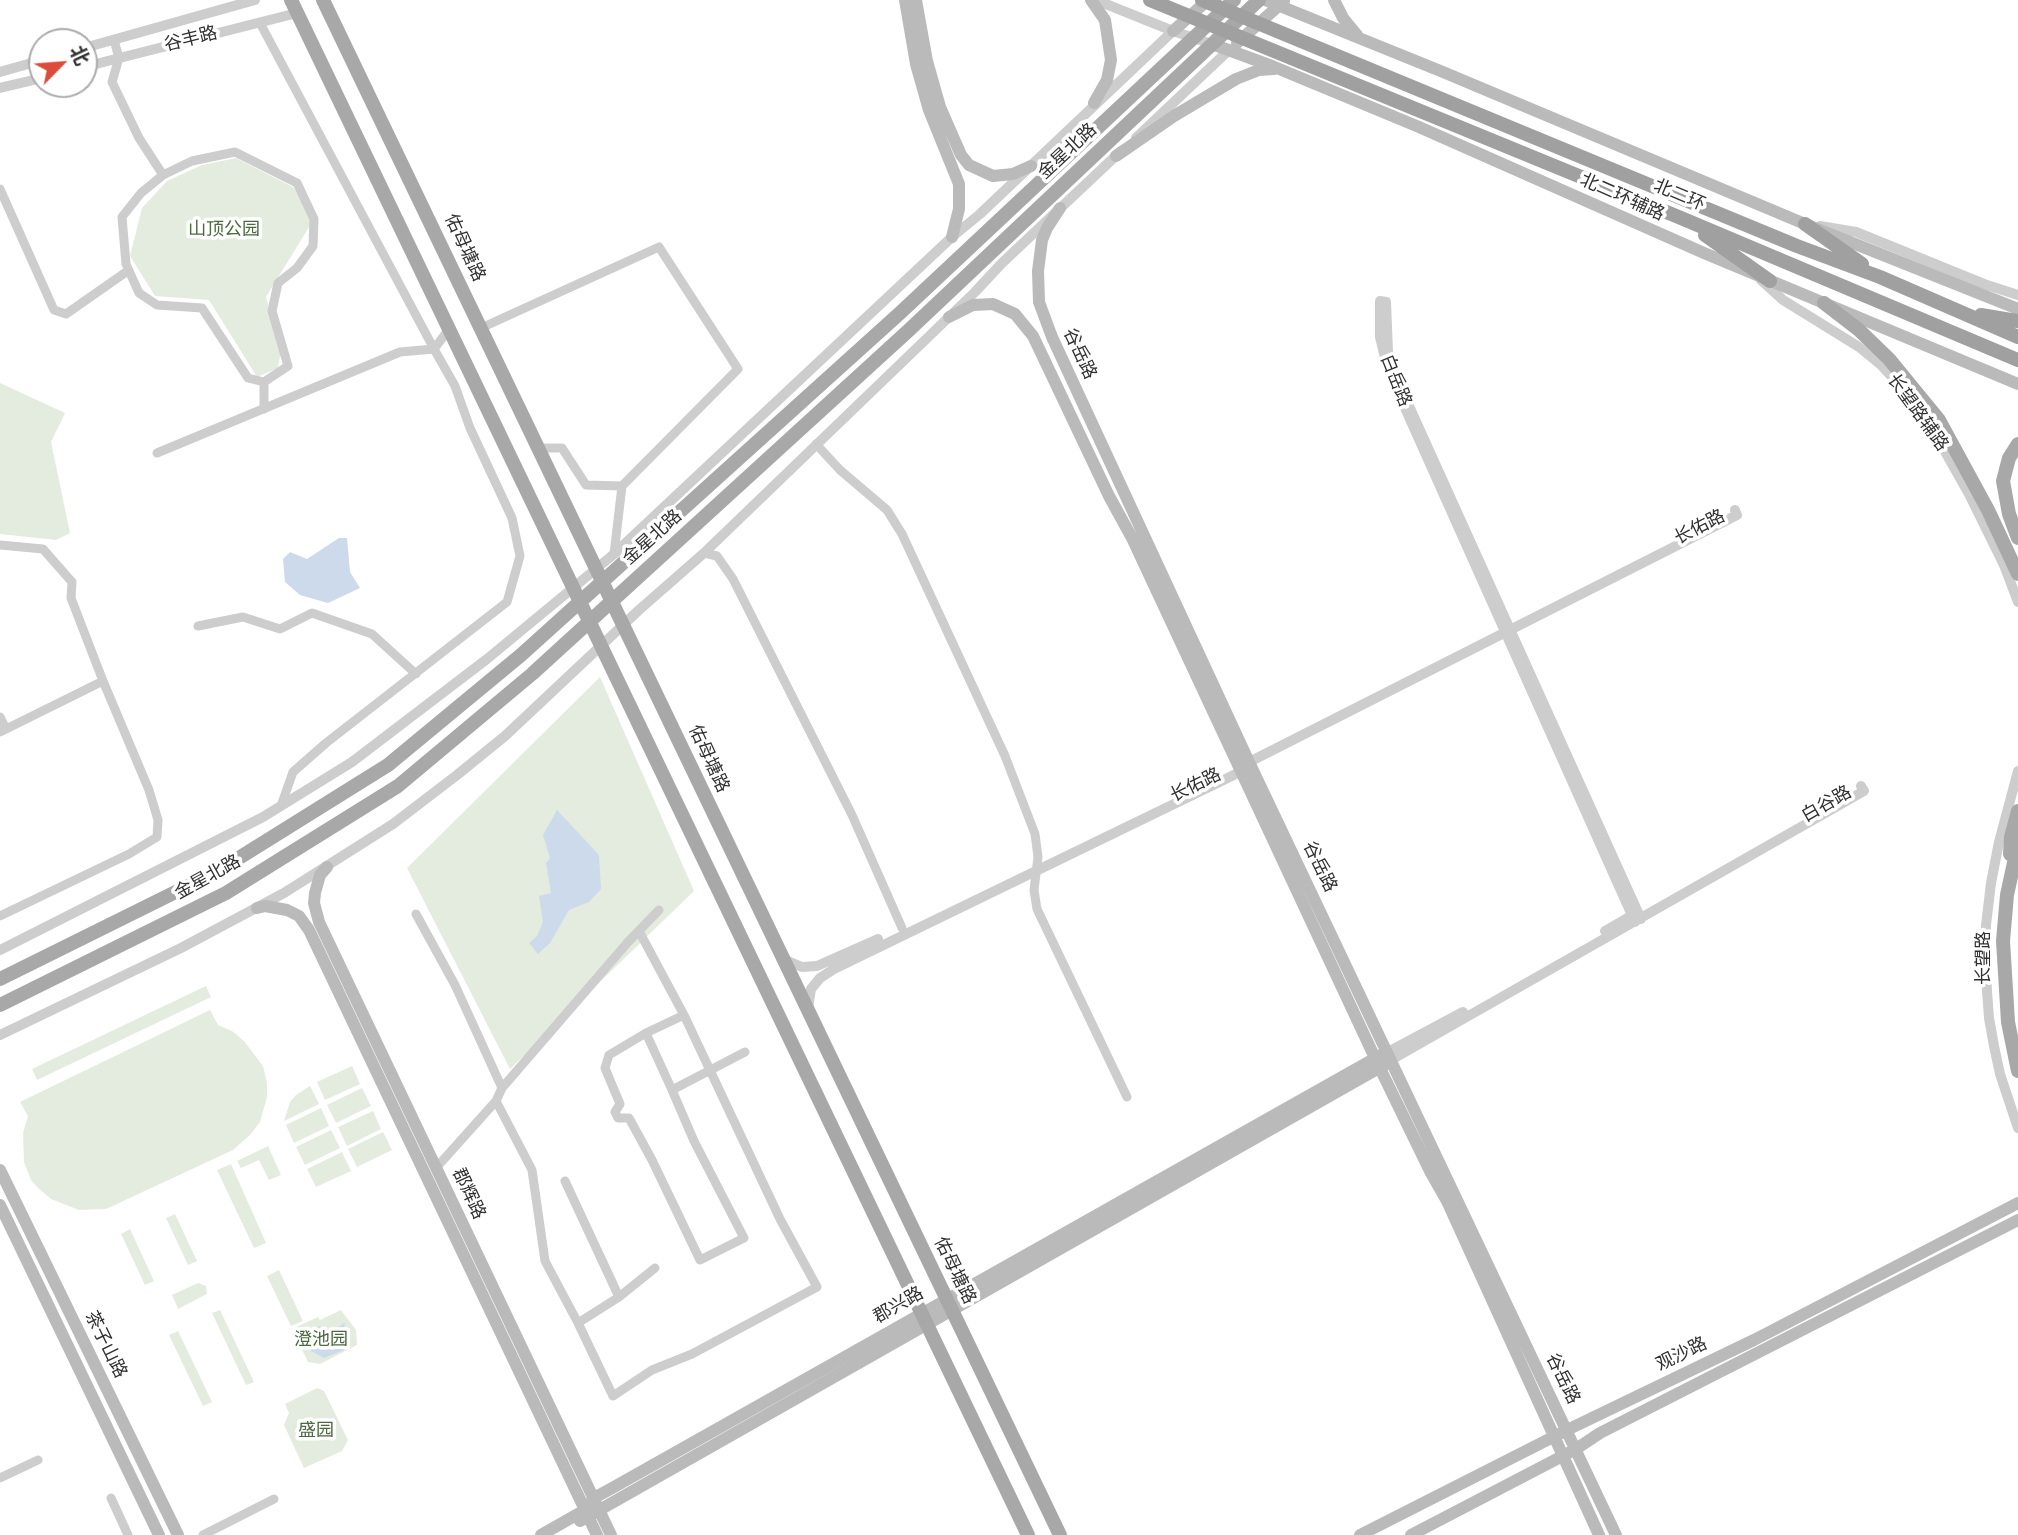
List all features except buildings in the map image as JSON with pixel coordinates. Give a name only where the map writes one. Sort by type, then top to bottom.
[{"type":"highway","name":"北二环","points":[[1150,0],[2018,360]]},
{"type":"highway","name":"北二环","points":[[1202,0],[1797,246],[1880,277],[2018,337]]},
{"type":"highway","points":[[1681,218],[1763,278]]},
{"type":"highway","points":[[1805,224],[1880,277]]},
{"type":"highway","points":[[1961,311],[2018,321]]},
{"type":"main road","name":"佑母塘路","points":[[323,0],[1060,1535]]},
{"type":"main road","points":[[905,0],[916,64],[929,110],[959,184],[959,209],[952,237]]},
{"type":"main road","points":[[916,0],[927,61],[940,107],[961,155],[969,165],[993,176],[1013,174],[1031,166]]},
{"type":"main road","points":[[1094,0],[1105,20],[1111,60],[1107,80],[1094,103]]},
{"type":"main road","points":[[1173,31],[1208,0]]},
{"type":"main road","name":"金星北路","points":[[0,979],[218,871],[388,765],[521,655],[576,595],[900,313],[1234,0]]},
{"type":"main road","points":[[1262,0],[1282,3],[1805,224],[2018,309]]},
{"type":"main road","name":"金星北路","points":[[0,1005],[226,893],[398,786],[532,674],[612,602],[908,331],[1262,0]]},
{"type":"main road","points":[[1334,0],[1343,18],[1360,38]]},
{"type":"main road","points":[[1229,50],[1282,3]]},
{"type":"main road","points":[[294,6],[1028,1535]]},
{"type":"main road","name":"北二环辅路","points":[[1212,44],[1282,70],[1763,278],[2018,384]]},
{"type":"main road","points":[[1116,156],[1174,116],[1236,79],[1259,70],[1282,70]]},
{"type":"main road","name":"谷岳路","points":[[1060,208],[1046,228],[1039,253],[1037,286],[1042,314],[1244,764],[1390,1056],[1616,1535]]},
{"type":"main road","points":[[1824,303],[1859,330],[1889,359],[1939,420],[1983,499],[2018,574]]},
{"type":"main road","points":[[949,317],[973,304],[993,304],[1015,314],[1033,336],[1109,496],[1244,764],[1378,1063],[1447,1201],[1599,1535]]},
{"type":"main road","points":[[2018,444],[2009,458],[2003,481],[2009,514],[2018,538]]},
{"type":"main road","points":[[2007,895],[2011,837],[2018,811]]},
{"type":"main road","name":"长望路","points":[[2018,844],[2007,895],[2003,941],[2008,1022],[2018,1071]]},
{"type":"main road","name":"郡辉路","points":[[327,867],[317,882],[314,903],[316,913],[592,1509],[597,1535]]},
{"type":"main road","name":"郡辉路","points":[[257,908],[272,906],[287,910],[299,916],[309,930],[592,1509],[611,1535]]},
{"type":"main road","name":"郡兴路","points":[[541,1535],[592,1509],[1390,1056]]},
{"type":"main road","name":"茶子山路","points":[[0,1170],[178,1535]]},
{"type":"main road","name":"观沙路","points":[[1360,1535],[1567,1430],[1754,1340],[2018,1203]]},
{"type":"main road","name":"茶子山路","points":[[0,1205],[159,1535]]},
{"type":"main road","name":"观沙路","points":[[1411,1535],[1600,1433],[2018,1220]]},
{"type":"main road","name":"郡兴路","points":[[555,1535],[592,1509]]},
{"type":"street","name":"谷丰路","points":[[98,44],[255,0]]},
{"type":"street","points":[[1094,0],[1212,44]]},
{"type":"street","name":"谷丰路","points":[[98,63],[260,23],[294,6]]},
{"type":"street","points":[[260,23],[455,386],[470,428],[512,518],[520,556],[507,602],[326,743],[293,772],[281,806]]},
{"type":"street","points":[[599,575],[614,554],[1173,31]]},
{"type":"street","points":[[114,40],[118,58],[112,82],[139,138],[163,175]]},
{"type":"street","points":[[0,1035],[181,948],[257,908],[393,824],[472,763],[705,553],[1060,208],[1229,50]]},
{"type":"street","points":[[0,72],[28,64]]},
{"type":"street","points":[[0,88],[28,81]]},
{"type":"street","points":[[235,152],[297,183],[314,219],[313,246],[297,268],[278,283],[272,311],[288,366],[264,382],[248,379],[202,308],[157,305],[139,293],[129,270],[126,264],[122,217],[141,193],[163,175],[191,161],[235,152]]},
{"type":"street","points":[[0,189],[54,310],[65,314],[129,270]]},
{"type":"street","points":[[1805,224],[1856,232],[2018,295]]},
{"type":"street","points":[[481,328],[659,247],[738,369],[622,486],[614,554]]},
{"type":"street","name":"长望路辅路","points":[[1763,278],[1783,300],[1874,359],[1912,400],[1934,432],[1969,495],[2000,556],[2018,602]]},
{"type":"street","name":"白岳路","points":[[1507,629],[1388,370],[1380,337],[1380,301],[1386,302],[1386,336],[1393,368],[1636,917]]},
{"type":"street","points":[[157,453],[400,352],[434,349],[449,329]]},
{"type":"street","points":[[264,382],[264,408]]},
{"type":"street","points":[[816,444],[840,470],[887,510],[902,534],[1005,756],[1035,834],[1037,867],[1034,890],[1037,909],[1127,1097]]},
{"type":"street","points":[[538,448],[562,448],[586,485],[622,486]]},
{"type":"street","name":"长佑路","points":[[807,1011],[811,989],[829,972],[1244,764],[1735,510],[1738,515],[1507,629]]},
{"type":"street","points":[[0,545],[43,549],[72,582],[71,598],[149,790],[158,820],[157,837],[129,854],[0,916]]},
{"type":"street","points":[[705,553],[716,556],[733,579],[852,814],[902,928]]},
{"type":"street","points":[[0,950],[281,806],[352,762],[576,595]]},
{"type":"street","points":[[198,626],[243,617],[280,629],[312,613],[372,634],[416,674]]},
{"type":"street","points":[[0,717],[3,731],[103,681]]},
{"type":"street","points":[[2018,771],[1991,883],[1985,964],[1994,1046],[2000,1074],[2018,1128]]},
{"type":"street","name":"白谷路","points":[[1390,1056],[1864,791],[1861,786],[1636,917]]},
{"type":"street","name":"长佑路","points":[[781,956],[795,965],[817,966],[1037,867]]},
{"type":"street","points":[[436,1168],[496,1101],[502,1088],[659,910]]},
{"type":"street","points":[[416,914],[455,985],[502,1088]]},
{"type":"street","points":[[496,1101],[532,1170],[545,1261],[612,1396],[652,1370],[722,1339],[817,1287],[780,1219],[684,1015],[639,931]]},
{"type":"street","points":[[646,1033],[694,1141],[744,1238],[700,1260],[629,1118],[618,1118],[615,1111],[620,1104],[605,1068],[609,1055],[646,1033],[684,1015]]},
{"type":"street","points":[[672,1090],[745,1052]]},
{"type":"street","points":[[565,1181],[619,1297]]},
{"type":"street","points":[[578,1323],[619,1297],[655,1268]]},
{"type":"street","points":[[0,1478],[38,1460]]},
{"type":"street","points":[[111,1498],[128,1535]]},
{"type":"street","points":[[203,1535],[274,1499]]},
{"type":"green space","name":"山顶公园","points":[[236,158],[293,187],[314,219],[266,297],[281,350],[278,368],[257,377],[209,300],[155,296],[130,256],[142,208],[167,181],[202,165]]},
{"type":"green space","points":[[0,383],[65,413],[51,442],[70,533],[56,540],[0,534]]},
{"type":"green space","points":[[600,677],[694,891],[510,1069],[407,868]]},
{"type":"green space","points":[[206,986],[211,997],[37,1080],[32,1069]]},
{"type":"green space","points":[[210,1010],[218,1025],[232,1031],[244,1041],[263,1066],[267,1097],[260,1122],[250,1135],[233,1150],[106,1209],[79,1210],[51,1199],[37,1187],[24,1162],[23,1133],[28,1116],[20,1102]]},
{"type":"green space","points":[[352,1066],[360,1084],[325,1100],[317,1082]]},
{"type":"green space","points":[[310,1086],[319,1104],[284,1121],[290,1102]]},
{"type":"green space","points":[[362,1088],[371,1106],[336,1123],[327,1105]]},
{"type":"green space","points":[[321,1108],[329,1126],[294,1143],[286,1125]]},
{"type":"green space","points":[[373,1111],[381,1129],[347,1146],[338,1127]]},
{"type":"green space","points":[[331,1130],[340,1148],[305,1165],[296,1147]]},
{"type":"green space","points":[[383,1132],[392,1150],[357,1167],[348,1149]]},
{"type":"green space","points":[[268,1146],[281,1175],[269,1180],[259,1160],[241,1168],[237,1161]]},
{"type":"green space","points":[[342,1152],[351,1171],[316,1187],[307,1169]]},
{"type":"green space","points":[[231,1164],[266,1243],[254,1248],[217,1170]]},
{"type":"green space","points":[[175,1214],[197,1261],[188,1265],[166,1218]]},
{"type":"green space","points":[[130,1229],[154,1281],[145,1285],[121,1234]]},
{"type":"green space","points":[[279,1270],[303,1321],[291,1326],[267,1276]]},
{"type":"green space","points":[[198,1283],[206,1286],[207,1294],[178,1309],[172,1295]]},
{"type":"green space","points":[[220,1310],[254,1382],[246,1385],[212,1313]]},
{"type":"green space","name":"澄池园","points":[[341,1310],[356,1330],[357,1345],[320,1364],[308,1362],[292,1329]]},
{"type":"green space","points":[[178,1331],[212,1402],[203,1406],[169,1335]]},
{"type":"green space","name":"盛园","points":[[317,1388],[324,1391],[348,1440],[342,1451],[304,1468],[284,1425],[289,1413],[285,1404]]},
{"type":"water","points":[[339,538],[347,538],[350,572],[360,588],[328,603],[300,595],[285,582],[283,559],[290,552],[307,559]]},
{"type":"water","points":[[557,810],[599,855],[601,889],[589,902],[569,910],[550,943],[538,954],[529,943],[537,936],[543,922],[539,896],[551,893],[546,863],[550,858],[543,835]]},
{"type":"water","points":[[345,1323],[344,1329],[350,1341],[344,1350],[324,1358],[311,1351],[312,1337],[319,1326],[333,1330]]}]
